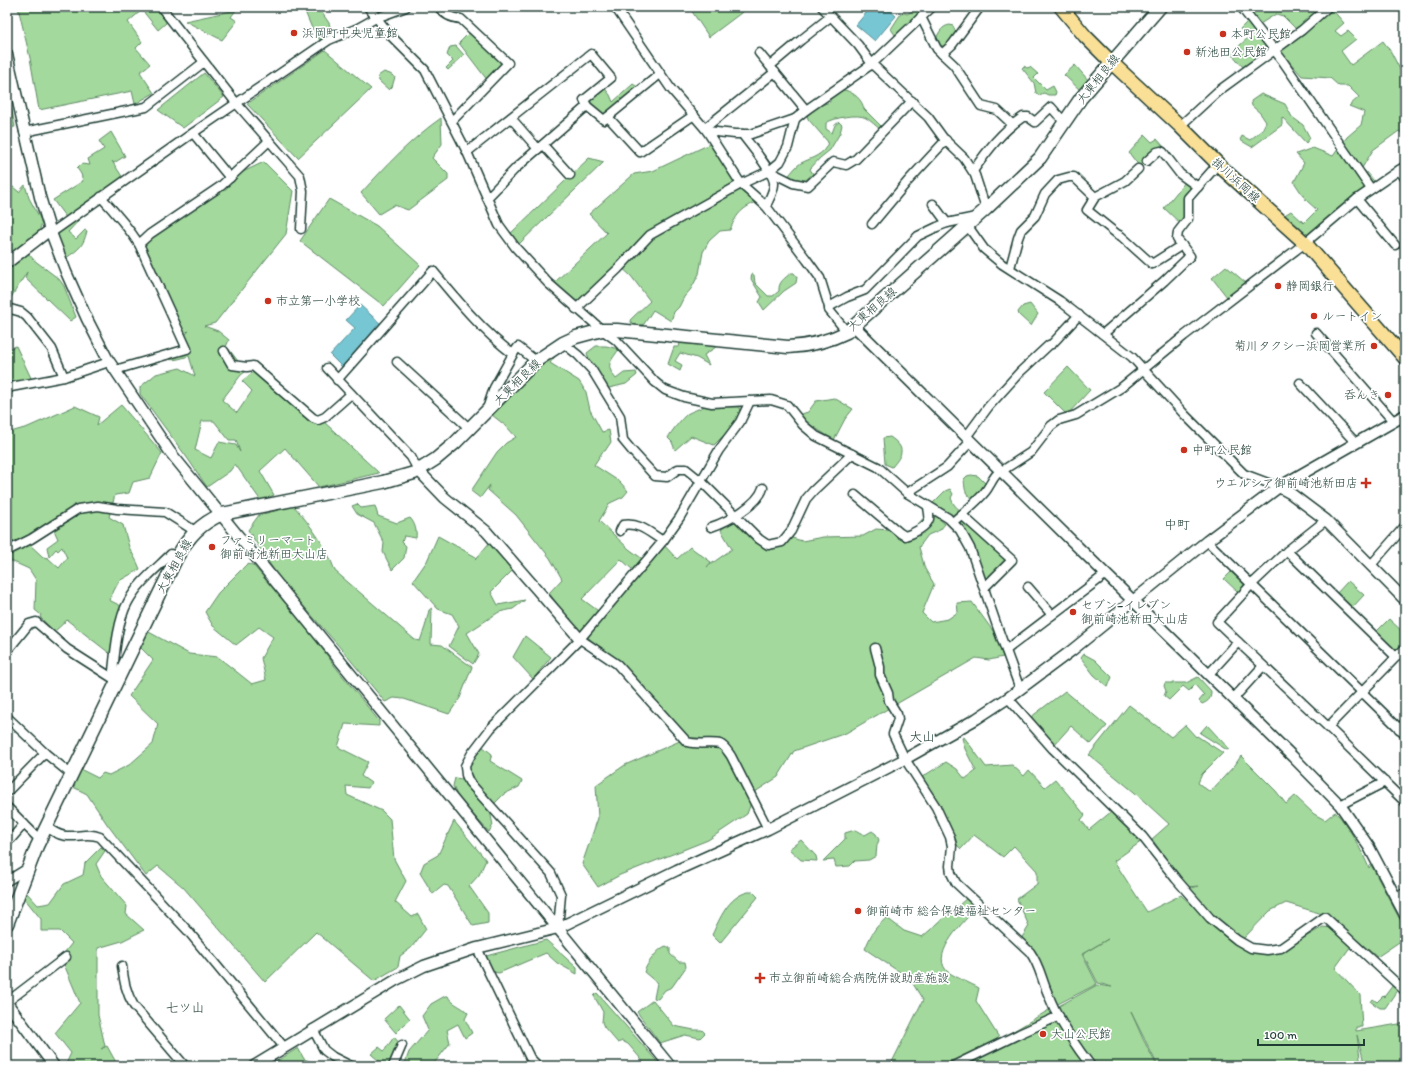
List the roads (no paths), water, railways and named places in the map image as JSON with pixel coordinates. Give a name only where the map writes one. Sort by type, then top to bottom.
[{"type":"main road","name":"掛川浜岡線","points":[[1061,7],[1085,36],[1111,62],[1180,126],[1218,164],[1305,243],[1405,358]]},
{"type":"main road","name":"大東相良線","points":[[7,924],[28,868],[46,827],[177,557],[188,538],[195,531],[222,514],[383,482],[402,477],[418,470],[436,459],[470,429],[536,361],[563,343],[576,337],[602,330],[644,332],[788,348],[820,343],[850,329],[982,213],[1040,158],[1081,98],[1158,8]]},
{"type":"street","points":[[161,7],[237,104],[300,176],[303,191],[301,229]]},
{"type":"street","points":[[368,7],[391,36],[425,70],[467,152],[499,225],[516,248],[548,283],[602,330],[616,340],[665,390],[684,397],[712,403],[771,400],[787,405],[803,425],[816,436],[878,467],[907,493],[953,522],[963,533],[970,548],[1020,689]]},
{"type":"street","points":[[376,18],[390,7]]},
{"type":"street","points":[[7,263],[329,40],[358,28],[376,18],[406,7]]},
{"type":"street","points":[[439,7],[444,14],[453,18],[461,19],[508,63],[452,121]]},
{"type":"street","points":[[615,7],[671,89],[706,129],[740,184],[766,206],[820,278],[829,310],[968,439],[1340,805],[1400,895],[1405,914]]},
{"type":"street","points":[[822,7],[858,45],[872,64],[928,117],[946,140],[964,158],[973,171],[982,213],[947,223],[918,236],[865,290],[846,297],[829,307]]},
{"type":"street","points":[[706,129],[751,134],[795,119],[872,64],[932,7]]},
{"type":"street","points":[[942,54],[952,45],[980,7]]},
{"type":"street","points":[[1241,7],[1312,102],[1341,148],[1371,189]]},
{"type":"street","points":[[1180,126],[1217,92],[1302,30],[1322,9]]},
{"type":"street","points":[[706,129],[772,69],[801,40],[830,17]]},
{"type":"street","points":[[920,17],[937,49],[954,65],[981,106],[997,110],[1012,124]]},
{"type":"street","points":[[759,52],[806,110]]},
{"type":"street","points":[[7,54],[24,132],[40,196],[51,232],[66,272],[87,319],[109,362],[170,452],[670,1066]]},
{"type":"street","points":[[467,152],[591,54],[611,78],[584,100],[588,106],[604,120],[660,74]]},
{"type":"street","points":[[24,132],[146,106],[204,62]]},
{"type":"street","points":[[769,171],[793,183],[808,186],[833,162],[846,165],[856,159],[912,101]]},
{"type":"street","points":[[487,198],[516,168],[588,106]]},
{"type":"street","points":[[973,171],[987,151],[1012,124],[1023,117],[1028,117],[1035,122],[1051,107],[1065,123]]},
{"type":"street","points":[[608,116],[640,152],[694,115]]},
{"type":"street","points":[[511,118],[570,175]]},
{"type":"street","points":[[576,308],[650,235],[740,184],[769,171],[780,162],[788,147],[795,119]]},
{"type":"street","points":[[193,133],[230,178]]},
{"type":"street","points":[[742,134],[769,171],[774,183],[773,192],[766,206]]},
{"type":"street","points":[[139,244],[150,234],[221,186],[269,140]]},
{"type":"street","points":[[872,224],[908,181],[946,140]]},
{"type":"street","points":[[1147,161],[1157,152],[1164,152],[1180,174],[1198,187]]},
{"type":"street","points":[[1103,334],[1164,281],[1190,256],[1177,238],[1178,232],[1188,218],[1188,198],[1218,164]]},
{"type":"street","points":[[953,522],[987,490],[993,478],[1001,471],[1031,452],[1051,426],[1059,420],[1076,414],[1122,387],[1184,336],[1305,243],[1371,189],[1402,168],[1405,178]]},
{"type":"street","points":[[1138,170],[1125,181],[1095,197],[1087,210],[1121,236],[1152,264],[1182,245]]},
{"type":"street","points":[[1010,268],[1021,230],[1035,216],[1045,194],[1058,180],[1074,177],[1095,197]]},
{"type":"street","points":[[101,198],[118,215],[139,244],[187,349],[115,370]]},
{"type":"street","points":[[1357,199],[1395,245]]},
{"type":"street","points":[[933,204],[947,223]]},
{"type":"street","points":[[967,226],[984,249],[1002,264],[1060,301],[1132,357],[1144,368],[1185,415],[1244,474],[1279,487],[1290,493],[1326,520],[1405,600]]},
{"type":"street","points":[[337,380],[433,271],[462,305],[513,354]]},
{"type":"street","points":[[7,308],[21,312],[27,317],[52,349],[64,377]]},
{"type":"street","points":[[907,493],[947,467],[968,439],[989,406],[1020,372],[1049,345],[1052,344],[1079,315]]},
{"type":"street","points":[[1316,333],[1394,422]]},
{"type":"street","points":[[563,343],[578,355],[592,370],[620,416],[623,440],[655,476],[667,477],[678,469],[686,469],[701,481],[759,539],[768,545],[782,542],[791,531],[806,499],[813,490],[852,454]]},
{"type":"street","points":[[485,413],[494,388],[518,346],[536,361]]},
{"type":"street","points":[[224,351],[232,365],[247,367],[253,366],[313,418],[318,420],[325,417],[351,394]]},
{"type":"street","points":[[7,390],[11,387],[64,377],[109,362]]},
{"type":"street","points":[[397,362],[470,429]]},
{"type":"street","points":[[327,368],[411,457],[418,470],[445,498],[486,531],[580,639],[617,664],[645,694],[680,736],[687,742],[694,744],[719,744],[726,749],[768,829]]},
{"type":"street","points":[[1300,383],[1356,443]]},
{"type":"street","points":[[558,928],[561,895],[551,873],[469,782],[466,776],[465,766],[472,753],[491,728],[580,639],[662,541],[680,517],[719,450],[740,422],[750,401]]},
{"type":"street","points":[[254,1066],[396,980],[424,966],[477,948],[558,928],[677,870],[768,829],[905,759],[976,719],[1008,698],[1071,651],[1207,541],[1279,487],[1405,415]]},
{"type":"street","points":[[711,526],[722,523],[746,508],[760,496],[763,488]]},
{"type":"street","points":[[855,495],[905,536],[914,534],[928,522],[928,506]]},
{"type":"street","points":[[7,551],[31,539],[78,509],[98,506],[165,512],[195,531]]},
{"type":"street","points":[[962,514],[1012,560],[984,588]]},
{"type":"street","points":[[1326,520],[1287,551],[1251,585],[1217,622],[1405,802]]},
{"type":"street","points":[[620,531],[623,525],[638,525],[662,541]]},
{"type":"street","points":[[1371,564],[1404,529]]},
{"type":"street","points":[[1207,541],[1361,692],[1403,729]]},
{"type":"street","points":[[1287,551],[1396,657]]},
{"type":"street","points":[[118,678],[113,671],[115,647],[127,603],[139,586],[171,554],[177,557]]},
{"type":"street","points":[[1006,650],[1106,574]]},
{"type":"street","points":[[1028,587],[1052,615]]},
{"type":"street","points":[[7,651],[28,624],[36,622],[67,648],[118,678]]},
{"type":"street","points":[[1208,674],[1238,642]]},
{"type":"street","points":[[875,648],[880,667],[880,675],[888,693],[889,701],[897,714],[898,719],[893,734],[905,759],[936,806],[950,837],[952,846],[950,866],[951,873],[956,883],[1030,952],[1037,962],[1048,995],[1059,1016],[1075,1045],[1091,1066]]},
{"type":"street","points":[[1328,727],[1405,648]]},
{"type":"street","points":[[1233,699],[1263,666]]},
{"type":"street","points":[[1008,698],[1053,749],[1142,836],[1176,879],[1210,918],[1237,940],[1251,948],[1267,950],[1282,948],[1325,916],[1405,991]]},
{"type":"street","points":[[7,717],[44,753],[72,775]]},
{"type":"street","points":[[7,792],[44,753]]},
{"type":"street","points":[[1340,805],[1385,782]]},
{"type":"street","points":[[7,807],[40,840]]},
{"type":"street","points":[[11,839],[24,824]]},
{"type":"street","points":[[46,827],[66,836],[92,834],[100,837],[188,932],[284,1047]]},
{"type":"street","points":[[7,881],[28,868]]},
{"type":"street","points":[[477,948],[530,1058],[538,1066]]},
{"type":"street","points":[[54,1066],[7,1002],[66,957]]},
{"type":"street","points":[[122,966],[124,983],[128,996],[134,1006],[185,1066]]},
{"type":"street","points":[[953,1066],[1059,1016]]},
{"type":"street","points":[[313,1029],[324,1050],[333,1057],[351,1066]]},
{"type":"street","points":[[393,1066],[402,1045]]},
{"type":"water","points":[[871,7],[886,7],[896,16],[875,41],[856,25]]},
{"type":"water","points":[[360,305],[382,325],[342,367],[330,355],[355,328],[346,320]]},
{"type":"place","name":"浜岡町中央児童館","points":[[294,33]]},
{"type":"place","name":"本町公民館","points":[[1223,34]]},
{"type":"place","name":"新池田公民館","points":[[1187,52]]},
{"type":"place","name":"静岡銀行","points":[[1278,286]]},
{"type":"place","name":"市立第一小学校","points":[[268,301]]},
{"type":"place","name":"ルートイン","points":[[1314,316]]},
{"type":"place","name":"菊川タクシー浜岡営業所","points":[[1374,346]]},
{"type":"place","name":"呑んき","points":[[1388,395]]},
{"type":"place","name":"中町公民館","points":[[1184,450]]},
{"type":"place","name":"ウエルシア御前崎池新田店","points":[[1366,483]]},
{"type":"place","name":"ファミリーマート 御前崎池新田大山店","points":[[212,547]]},
{"type":"place","name":"セブン‐イレブン 御前崎池新田大山店","points":[[1073,612]]},
{"type":"place","name":"御前崎市 総合保健福祉センター","points":[[858,911]]},
{"type":"place","name":"市立御前崎総合病院併設助産施設","points":[[760,978]]},
{"type":"place","name":"大山公民館","points":[[1043,1034]]},
{"type":"district","name":"中町","points":[[1177,524]]},
{"type":"district","name":"大山","points":[[922,736]]},
{"type":"district","name":"七ツ山","points":[[185,1007]]}]
